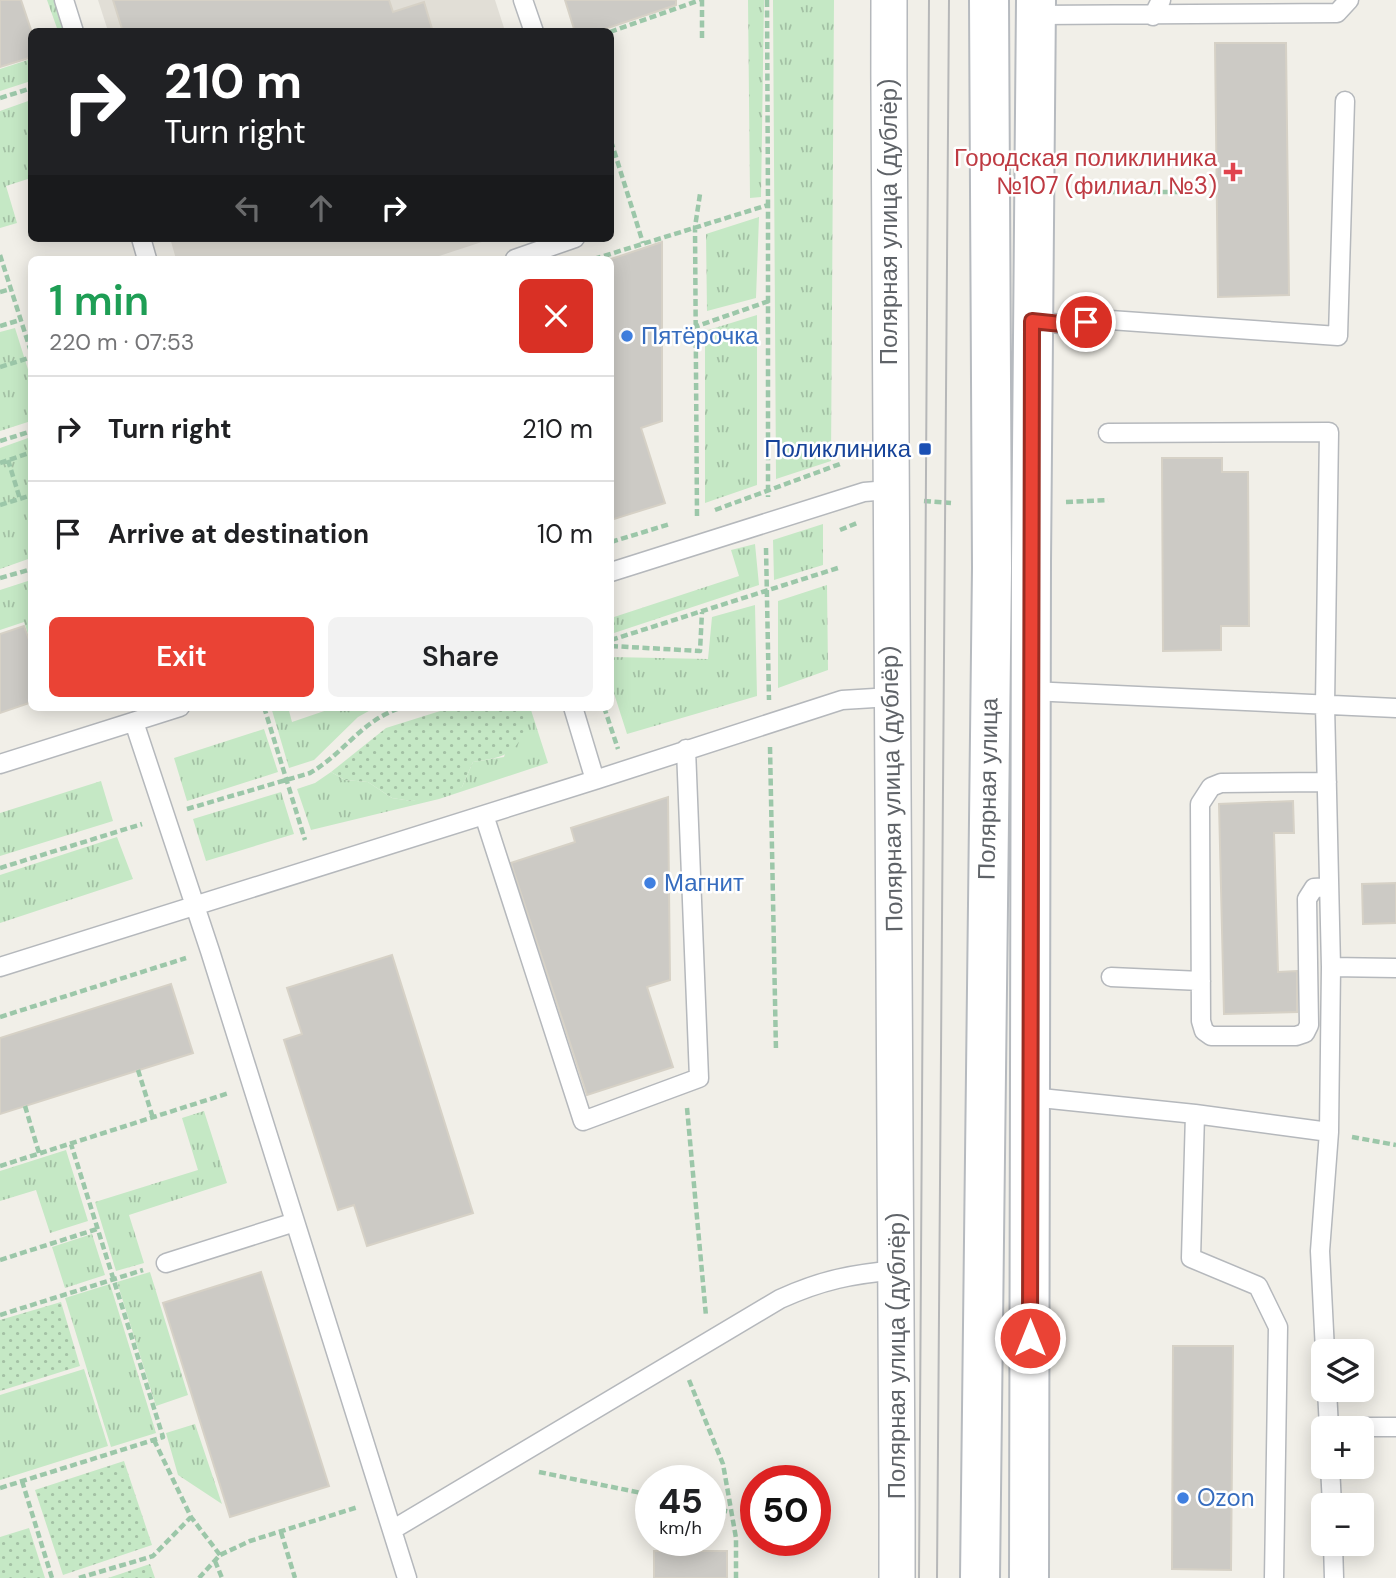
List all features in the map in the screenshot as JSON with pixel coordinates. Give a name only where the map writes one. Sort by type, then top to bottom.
[{"type":"main road","name":"Полярная улица","points":[[980,1578],[992,555],[989,0]]},
{"type":"main road","name":"Полярная улица","points":[[1029,1578],[1032,321],[1036,7]]},
{"type":"street","name":"Полярная улица (дублёр)","points":[[889,0],[900,496],[891,697],[898,1270],[897,1578]]},
{"type":"lane","points":[[64,0],[73,28]]},
{"type":"lane","points":[[523,0],[533,28]]},
{"type":"lane","points":[[1036,7],[1338,13],[1349,0]]},
{"type":"lane","points":[[1032,321],[1061,324],[1110,320],[1338,336],[1345,101]]},
{"type":"lane","points":[[524,256],[564,242]]},
{"type":"lane","points":[[1108,433],[1329,432],[1325,705],[1331,967],[1329,1132],[1320,1251],[1324,1339]]},
{"type":"lane","points":[[614,571],[864,492],[900,496]]},
{"type":"lane","points":[[1031,691],[1396,708]]},
{"type":"lane","points":[[0,967],[595,780],[770,721],[842,700],[891,697]]},
{"type":"lane","points":[[0,764],[168,711]]},
{"type":"lane","points":[[574,711],[595,780]]},
{"type":"lane","points":[[134,722],[210,950],[407,1578]]},
{"type":"lane","points":[[484,815],[583,1121],[699,1078],[686,749]]},
{"type":"lane","points":[[1326,782],[1221,783],[1203,795],[1200,804],[1201,1021],[1204,1031],[1211,1036],[1296,1036],[1305,1033],[1309,1025],[1307,899],[1314,888],[1329,887]]},
{"type":"lane","points":[[1331,967],[1396,968]]},
{"type":"lane","points":[[1111,977],[1201,981]]},
{"type":"lane","points":[[1031,1097],[1195,1114],[1329,1132]]},
{"type":"lane","points":[[1195,1114],[1191,1258],[1258,1286],[1278,1327],[1274,1578]]},
{"type":"lane","points":[[166,1263],[295,1222]]},
{"type":"lane","points":[[392,1530],[780,1299],[819,1281],[845,1275],[898,1270]]},
{"type":"lane","points":[[1374,1427],[1396,1427]]},
{"type":"lane","points":[[1334,1556],[1335,1578]]},
{"type":"path","points":[[614,31],[701,0],[702,38]]},
{"type":"path","points":[[767,0],[769,301],[766,523],[776,1051]]},
{"type":"path","points":[[0,99],[28,89]]},
{"type":"path","points":[[614,151],[643,243]]},
{"type":"path","points":[[1110,192],[1195,192]]},
{"type":"path","points":[[697,516],[698,325],[695,227],[700,194]]},
{"type":"path","points":[[603,256],[768,205]]},
{"type":"path","points":[[0,255],[28,344]]},
{"type":"path","points":[[0,292],[10,289]]},
{"type":"path","points":[[663,338],[769,301]]},
{"type":"path","points":[[0,326],[20,320]]},
{"type":"path","points":[[0,367],[28,357]]},
{"type":"path","points":[[0,441],[28,431]]},
{"type":"path","points":[[0,463],[28,453]]},
{"type":"path","points":[[8,460],[20,499]]},
{"type":"path","points":[[685,520],[840,464]]},
{"type":"path","points":[[0,505],[28,496]]},
{"type":"path","points":[[900,496],[951,503]]},
{"type":"path","points":[[1066,502],[1108,500]]},
{"type":"path","points":[[614,541],[672,524]]},
{"type":"path","points":[[614,639],[841,567]]},
{"type":"path","points":[[0,578],[28,570]]},
{"type":"path","points":[[614,646],[700,651],[702,611]]},
{"type":"path","points":[[265,711],[305,841]]},
{"type":"path","points":[[0,868],[310,773],[325,764],[364,726],[390,711]]},
{"type":"path","points":[[605,711],[618,750]]},
{"type":"path","points":[[0,1017],[210,950]]},
{"type":"path","points":[[138,1070],[153,1118]]},
{"type":"path","points":[[0,1166],[253,1086]]},
{"type":"path","points":[[25,1106],[39,1153]]},
{"type":"path","points":[[1329,1132],[1396,1145]]},
{"type":"path","points":[[0,1488],[163,1437],[71,1143]]},
{"type":"path","points":[[0,1259],[97,1229]]},
{"type":"path","points":[[0,1315],[166,1263]]},
{"type":"path","points":[[681,1358],[723,1464],[736,1538],[736,1578]]},
{"type":"path","points":[[154,1440],[191,1517],[220,1555]]},
{"type":"path","points":[[501,1464],[635,1492]]},
{"type":"path","points":[[22,1481],[52,1578]]},
{"type":"path","points":[[199,1578],[220,1555],[358,1507]]},
{"type":"path","points":[[726,1511],[731,1512]]},
{"type":"path","points":[[79,1578],[153,1556],[191,1517]]},
{"type":"path","points":[[281,1532],[295,1578]]},
{"type":"path","points":[[215,1561],[222,1578]]},
{"type":"shaded area","points":[[98,0],[495,0],[504,28],[107,28]]},
{"type":"shaded area","points":[[171,242],[482,242],[439,256],[175,256]]},
{"type":"green space","points":[[47,0],[56,0],[65,28],[57,28]]},
{"type":"green space","points":[[748,0],[764,0],[761,197],[750,198]]},
{"type":"green space","points":[[773,0],[834,0],[831,461],[776,479]]},
{"type":"green space","points":[[28,60],[28,82],[0,91],[0,69]]},
{"type":"green space","points":[[28,101],[28,179],[6,186],[17,223],[0,228],[0,111]]},
{"type":"green space","points":[[759,217],[756,298],[707,311],[706,234]]},
{"type":"green space","points":[[757,315],[757,485],[705,503],[705,331]]},
{"type":"green space","points":[[15,328],[28,369],[28,422],[0,431],[0,332]]},
{"type":"green space","points":[[28,438],[28,559],[0,569],[0,448]]},
{"type":"green space","points":[[823,524],[823,565],[774,580],[773,540]]},
{"type":"green space","points":[[755,544],[759,585],[614,633],[614,617],[739,576],[731,550]]},
{"type":"green space","points":[[28,581],[28,634],[24,622],[0,630],[0,590]]},
{"type":"green space","points":[[827,585],[828,670],[778,688],[778,601]]},
{"type":"green space","points":[[755,605],[757,696],[627,734],[614,693],[614,657],[708,659],[712,617]]},
{"type":"green space","points":[[272,711],[289,711],[292,722],[324,711],[369,711],[358,717],[314,760],[289,768]]},
{"type":"green space","points":[[440,711],[522,711],[527,725],[513,749],[501,756],[473,762],[462,787],[445,795],[412,801],[392,798],[368,782],[345,780],[331,772],[386,728]]},
{"type":"green space","points":[[519,711],[531,711],[548,763],[439,799],[311,830],[297,789],[315,783],[331,772],[345,780],[368,782],[392,798],[412,801],[462,787],[473,762],[504,757]]},
{"type":"green space","points":[[264,729],[278,772],[187,801],[174,758]]},
{"type":"green space","points":[[101,781],[113,821],[0,856],[0,813]]},
{"type":"green space","points":[[281,792],[294,834],[206,861],[193,819]]},
{"type":"green space","points":[[117,837],[133,879],[0,923],[0,875]]},
{"type":"green space","points":[[204,1111],[227,1183],[129,1215],[144,1263],[116,1271],[95,1202],[198,1170],[182,1118]]},
{"type":"green space","points":[[66,1150],[88,1221],[50,1233],[36,1190],[0,1201],[0,1171]]},
{"type":"green space","points":[[92,1234],[105,1275],[65,1288],[52,1247]]},
{"type":"green space","points":[[150,1272],[188,1395],[156,1406],[117,1282]]},
{"type":"green space","points":[[110,1284],[156,1433],[111,1447],[65,1298]]},
{"type":"green space","points":[[61,1302],[80,1366],[0,1391],[0,1320]]},
{"type":"green space","points":[[84,1369],[108,1446],[0,1480],[0,1395]]},
{"type":"green space","points":[[195,1424],[222,1504],[178,1475],[166,1433]]},
{"type":"green space","points":[[124,1461],[152,1545],[63,1575],[35,1490]]},
{"type":"green space","points":[[29,1528],[45,1578],[0,1578],[0,1537]]},
{"type":"green space","points":[[150,1564],[155,1578],[108,1578]]},
{"type":"building","points":[[0,0],[21,0],[30,28],[28,28],[28,58],[0,67]]},
{"type":"building","points":[[113,0],[389,0],[393,12],[424,2],[432,28],[122,28]]},
{"type":"building","points":[[565,0],[676,0],[676,5],[608,28],[574,28]]},
{"type":"building","points":[[1215,43],[1286,43],[1289,295],[1218,297]]},
{"type":"building","points":[[662,242],[662,421],[641,428],[665,503],[614,519],[614,258]]},
{"type":"building","points":[[1162,458],[1222,458],[1222,472],[1248,472],[1249,626],[1221,626],[1221,650],[1163,651]]},
{"type":"building","points":[[24,626],[28,637],[28,703],[0,713],[0,634]]},
{"type":"building","points":[[668,797],[670,980],[647,987],[673,1067],[587,1095],[511,863],[575,842],[571,828]]},
{"type":"building","points":[[1293,801],[1294,833],[1274,833],[1278,972],[1297,971],[1297,1012],[1224,1014],[1219,804]]},
{"type":"building","points":[[1396,883],[1396,923],[1363,924],[1362,884]]},
{"type":"building","points":[[392,955],[473,1213],[367,1246],[354,1205],[338,1210],[284,1040],[302,1034],[287,988]]},
{"type":"building","points":[[171,984],[193,1053],[0,1114],[0,1038]]},
{"type":"building","points":[[261,1272],[329,1486],[230,1517],[163,1303]]},
{"type":"building","points":[[1173,1346],[1233,1346],[1231,1570],[1172,1569]]},
{"type":"building","points":[[727,1551],[727,1578],[654,1578],[654,1556],[726,1556]]},
{"type":"tram line","points":[[919,1578],[929,0]]},
{"type":"tram line","points":[[937,1578],[949,0]]},
{"type":"place","name":"Городская поликлиника №107 (филиал №3)","points":[[1233,172]]},
{"type":"place","name":"Пятёрочка","points":[[627,336]]},
{"type":"place","name":"Поликлиника","points":[[925,449]]},
{"type":"place","name":"Магнит","points":[[650,883]]},
{"type":"place","name":"Ozon","points":[[1183,1498]]},
{"type":"route","points":[[1030,1338],[1032,321],[1061,324],[1086,322]]}]
